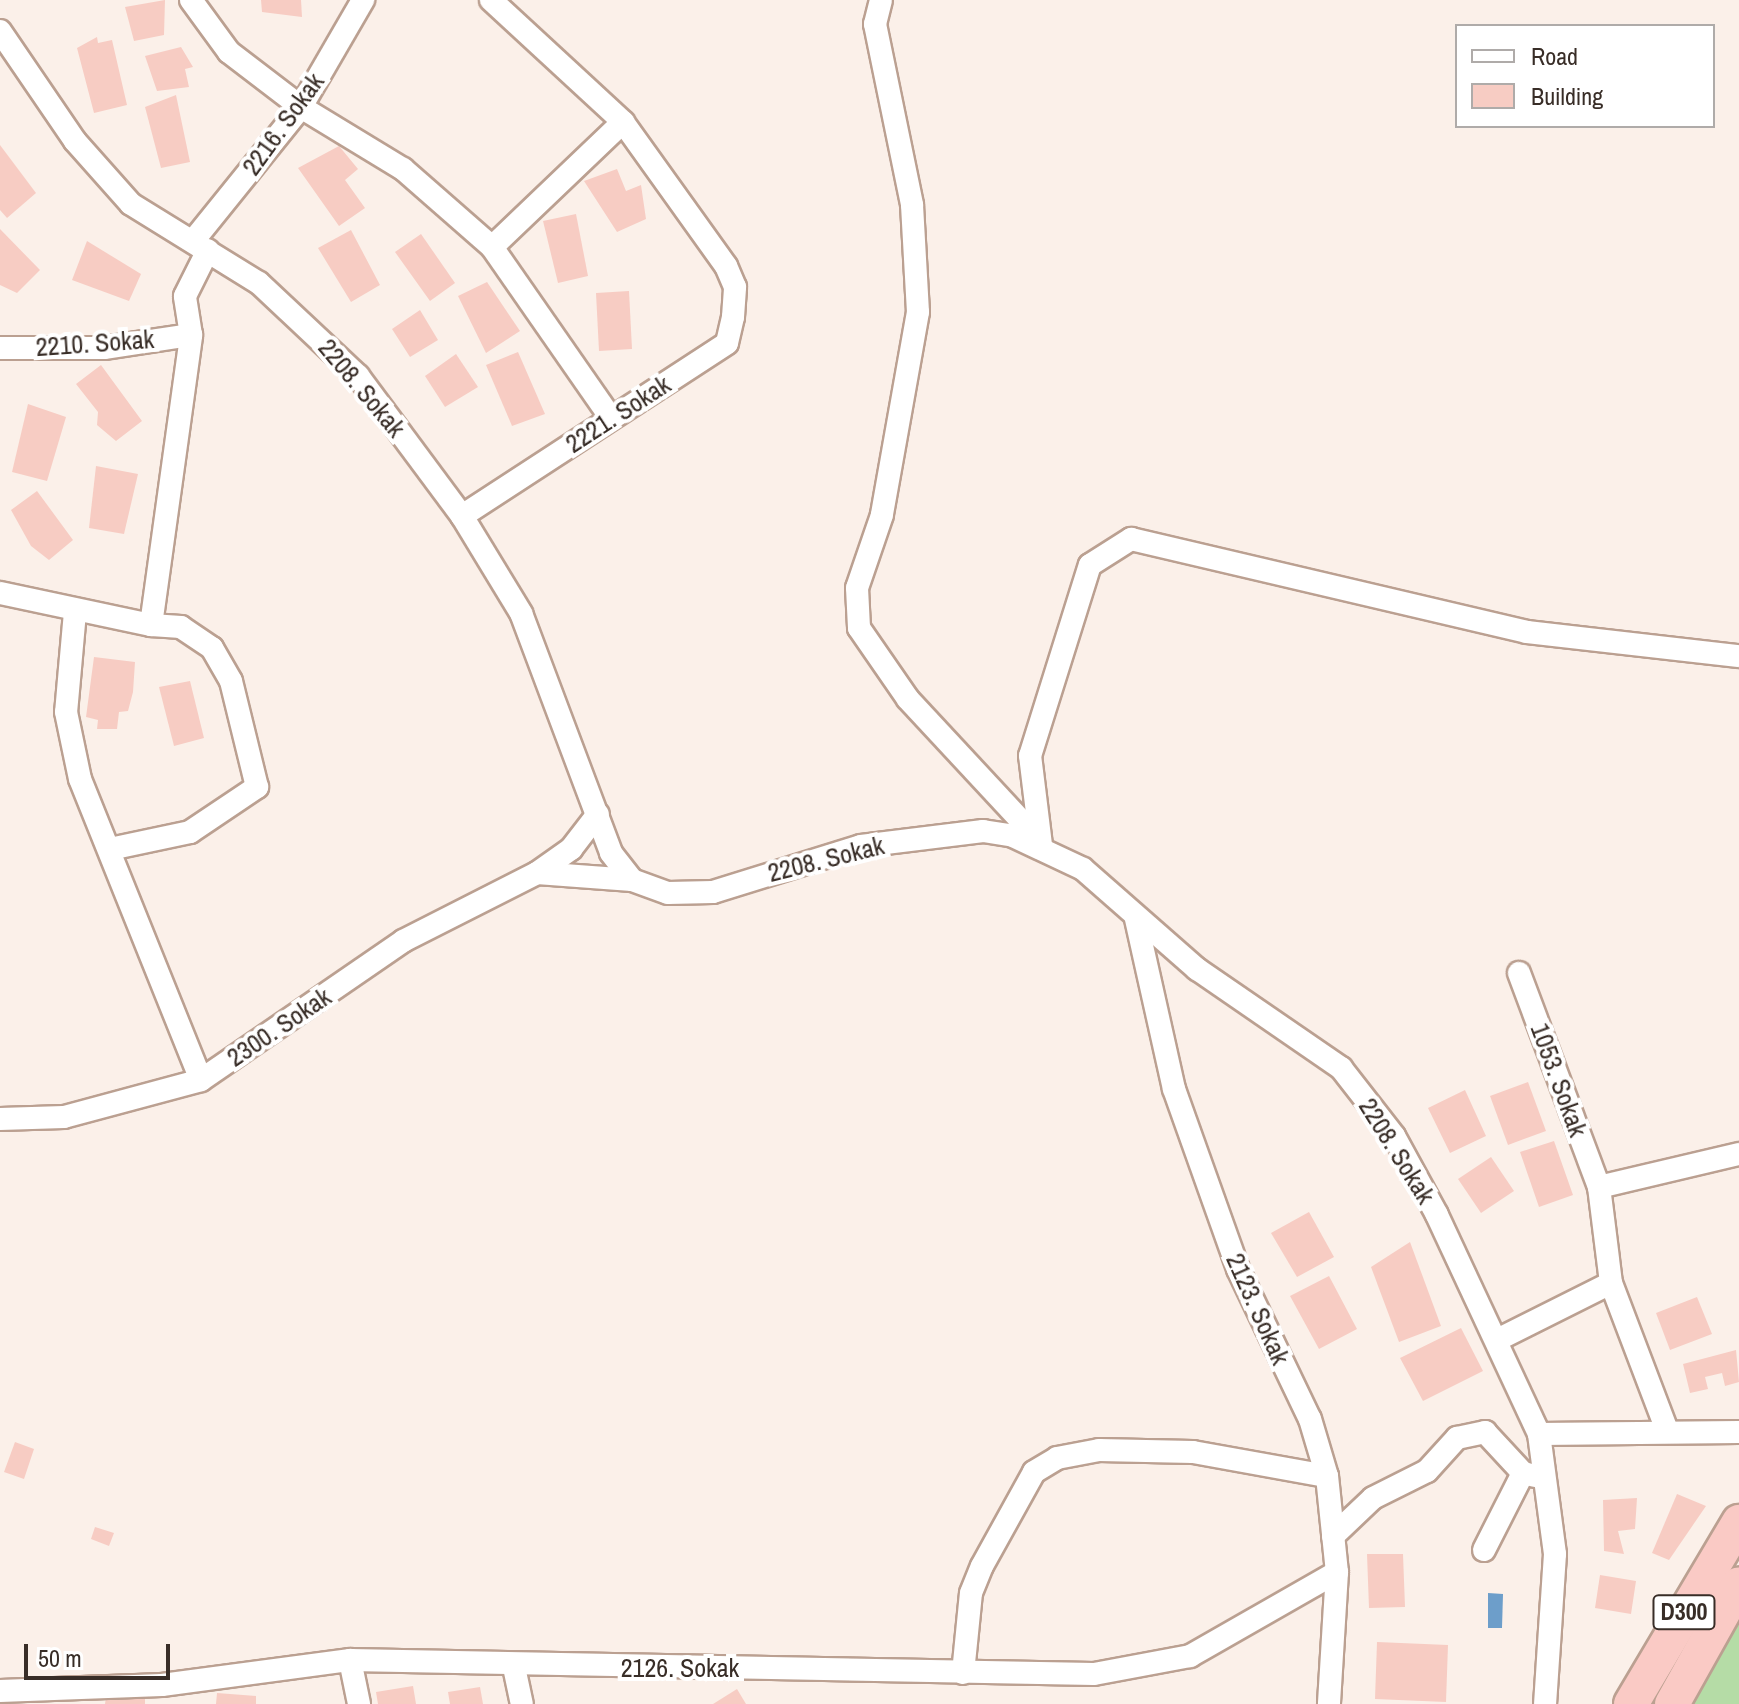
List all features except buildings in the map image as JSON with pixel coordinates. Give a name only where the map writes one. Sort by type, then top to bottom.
[{"type":"highway","name":"D300","points":[[1631,1704],[1739,1522]]},
{"type":"highway","name":"D300","points":[[1672,1704],[1739,1584]]},
{"type":"street","points":[[191,0],[229,52],[301,107],[403,169],[492,247],[611,418]]},
{"type":"street","name":"2216. Sokak","points":[[151,625],[191,335],[185,296],[200,246],[301,107],[363,0]]},
{"type":"street","points":[[491,0],[623,122],[492,247]]},
{"type":"street","points":[[881,0],[875,24],[912,205],[918,312],[882,515],[857,588],[859,628],[908,699],[1030,823],[1041,845]]},
{"type":"street","name":"2208. Sokak","points":[[2,41],[101,174],[131,204],[259,283],[358,376],[462,516],[544,663],[608,845],[632,880],[668,893],[713,892],[810,857],[983,831],[1041,845],[1083,869],[1136,919],[1347,1075],[1394,1136],[1499,1339],[1539,1434],[1548,1478],[1555,1554],[1545,1704]]},
{"type":"street","name":"2221. Sokak","points":[[462,516],[727,343],[735,287],[623,122]]},
{"type":"street","name":"2210. Sokak","points":[[0,351],[104,348],[191,335]]},
{"type":"street","points":[[1041,845],[1030,756],[1090,565],[1131,539],[1527,632],[1739,656]]},
{"type":"street","points":[[0,593],[75,612],[181,627],[212,648],[231,681],[257,787],[190,832],[110,849]]},
{"type":"street","points":[[75,612],[66,712],[80,779],[201,1080]]},
{"type":"street","points":[[571,849],[598,814]]},
{"type":"street","points":[[571,849],[608,845]]},
{"type":"street","points":[[586,874],[608,845]]},
{"type":"street","name":"2300. Sokak","points":[[0,1119],[64,1117],[201,1080],[403,941],[537,873],[571,849]]},
{"type":"street","points":[[537,873],[586,874],[632,880]]},
{"type":"street","name":"2123. Sokak","points":[[1136,919],[1174,1089],[1238,1269],[1310,1419],[1327,1476],[1337,1572],[1329,1704]]},
{"type":"street","name":"1053. Sokak","points":[[1519,973],[1599,1187],[1611,1283],[1666,1428]]},
{"type":"street","points":[[1599,1187],[1739,1154]]},
{"type":"street","points":[[1499,1339],[1611,1283]]},
{"type":"street","points":[[1539,1434],[1666,1428],[1739,1432]]},
{"type":"street","points":[[1333,1536],[1373,1498],[1427,1471],[1457,1438],[1485,1432],[1523,1473],[1548,1478]]},
{"type":"street","points":[[963,1673],[971,1593],[982,1566],[1034,1472],[1057,1458],[1099,1450],[1193,1452],[1327,1476]]},
{"type":"street","points":[[1484,1550],[1523,1473]]},
{"type":"street","name":"2126. Sokak","points":[[0,1691],[161,1694],[350,1660],[514,1667],[963,1673],[1149,1669],[1190,1656],[1337,1572]]},
{"type":"street","points":[[350,1660],[359,1704]]},
{"type":"street","points":[[514,1667],[522,1704]]},
{"type":"green space","points":[[1739,1608],[1739,1704],[1684,1704]]},
{"type":"water","points":[[1488,1593],[1503,1594],[1502,1628],[1488,1628]]}]
